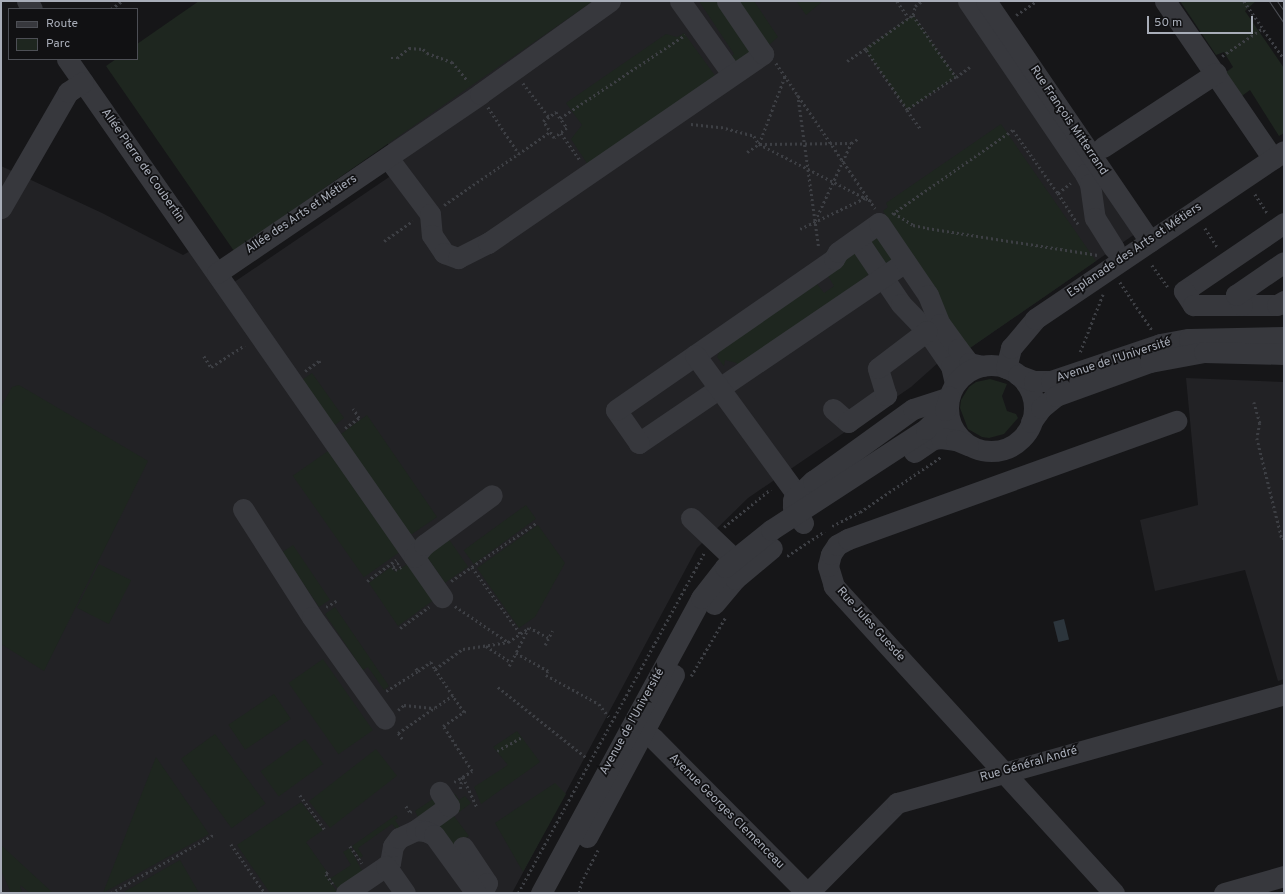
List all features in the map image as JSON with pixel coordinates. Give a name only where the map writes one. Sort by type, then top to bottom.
[{"type":"street","name":"Allée des Arts et Métiers","points":[[217,273],[388,158],[610,1]]},
{"type":"street","points":[[680,1],[732,74]]},
{"type":"street","points":[[388,158],[430,214],[432,235],[444,253],[458,258],[488,243],[763,54],[726,1]]},
{"type":"street","points":[[968,1],[1085,174],[1090,184],[1095,218],[1106,252]]},
{"type":"street","name":"Rue François Mitterrand","points":[[986,1],[1150,241]]},
{"type":"street","points":[[1166,1],[1213,69],[1279,155]]},
{"type":"street","name":"Allée Pierre de Coubertin","points":[[68,60],[331,437],[406,558],[440,594]]},
{"type":"street","points":[[1103,147],[1213,69]]},
{"type":"street","points":[[1,208],[68,92],[83,82]]},
{"type":"street","name":"Esplanade des Arts et Métiers","points":[[1012,372],[1011,348],[1035,319],[1279,155]]},
{"type":"street","points":[[857,239],[883,276],[901,304],[928,331],[951,366],[952,390],[948,410],[951,424],[958,436],[968,445],[980,450],[1004,449],[1016,443],[1031,422],[1032,396],[1012,372],[970,363],[964,358],[940,324],[928,296],[905,262],[887,218],[857,239],[822,268],[616,410],[639,443],[883,276],[905,262]]},
{"type":"street","points":[[1277,219],[1184,291],[1193,305],[1277,305],[1284,301]]},
{"type":"street","points":[[1242,305],[1236,295],[1284,262]]},
{"type":"street","points":[[834,409],[848,422],[886,395],[878,368],[928,331]]},
{"type":"street","name":"Avenue de l'Université","points":[[1012,372],[1034,381],[1051,381],[1160,344],[1190,339],[1284,337]]},
{"type":"street","name":"Avenue de l'Université","points":[[1031,422],[1041,408],[1056,396],[1150,362],[1204,352],[1284,354]]},
{"type":"street","points":[[695,355],[799,512]]},
{"type":"street","points":[[952,390],[963,376],[983,366]]},
{"type":"street","name":"Avenue de l'Université","points":[[556,893],[715,602],[740,564],[799,512],[926,429],[942,414],[952,390]]},
{"type":"street","name":"Rue Jules Guesde","points":[[1114,893],[834,586],[828,566],[834,549],[848,539],[1014,478],[1176,421]]},
{"type":"street","name":"Avenue de l'Université","points":[[799,512],[933,439],[949,438],[968,445]]},
{"type":"street","points":[[1004,449],[1014,478]]},
{"type":"street","points":[[406,558],[492,495]]},
{"type":"street","points":[[243,510],[312,617],[385,719]]},
{"type":"street","points":[[691,518],[740,564]]},
{"type":"street","name":"Avenue de l'Université","points":[[541,893],[701,598],[725,567],[740,564]]},
{"type":"street","name":"Rue Général André","points":[[807,893],[897,803],[1284,694]]},
{"type":"street","name":"Avenue Georges Clemenceau","points":[[644,732],[653,738],[807,893]]},
{"type":"street","points":[[346,893],[390,863],[393,846],[399,838],[416,830],[450,806],[451,787]]},
{"type":"street","points":[[416,830],[434,835],[476,893]]},
{"type":"street","points":[[463,847],[487,883],[482,893]]},
{"type":"street","points":[[386,866],[405,893]]},
{"type":"street","points":[[1224,893],[1284,876]]},
{"type":"path","points":[[112,8],[122,1]]},
{"type":"path","points":[[898,1],[909,18]]},
{"type":"path","points":[[847,61],[909,18],[912,15],[915,6],[922,1]]},
{"type":"path","points":[[1011,19],[1037,1]]},
{"type":"path","points":[[1244,1],[1284,59]]},
{"type":"path","points":[[912,15],[956,77]]},
{"type":"path","points":[[560,118],[698,26]]},
{"type":"path","points":[[1213,69],[1263,28]]},
{"type":"path","points":[[391,58],[397,58],[409,48],[423,49],[427,53],[452,62],[480,94],[519,154]]},
{"type":"path","points":[[865,49],[921,129]]},
{"type":"path","points":[[763,54],[773,58],[871,202]]},
{"type":"path","points":[[908,110],[970,67]]},
{"type":"path","points":[[513,70],[549,117]]},
{"type":"path","points":[[759,144],[785,75]]},
{"type":"path","points":[[798,94],[822,268]]},
{"type":"path","points":[[556,112],[567,128],[554,138],[542,122],[549,117],[556,112]]},
{"type":"path","points":[[665,121],[722,127],[754,136],[759,144],[865,198],[887,218],[927,228],[1106,252]]},
{"type":"path","points":[[887,218],[1013,130],[1058,193],[1085,174]]},
{"type":"path","points":[[384,241],[416,218],[430,214],[550,132]]},
{"type":"path","points":[[561,133],[590,172]]},
{"type":"path","points":[[747,152],[759,144],[851,143],[859,138]]},
{"type":"path","points":[[815,222],[851,143]]},
{"type":"path","points":[[1255,194],[1277,219]]},
{"type":"path","points":[[800,229],[865,198]]},
{"type":"path","points":[[1205,228],[1219,250]]},
{"type":"path","points":[[1152,264],[1170,291]]},
{"type":"path","points":[[1119,281],[1153,332]]},
{"type":"path","points":[[1079,356],[1106,288]]},
{"type":"path","points":[[204,356],[211,367],[260,335]]},
{"type":"path","points":[[291,380],[319,361],[321,364]]},
{"type":"path","points":[[1254,402],[1260,423],[1257,438],[1282,539],[1284,539]]},
{"type":"path","points":[[331,437],[359,418],[353,410]]},
{"type":"path","points":[[783,559],[947,454]]},
{"type":"path","points":[[400,628],[472,567],[536,523]]},
{"type":"path","points":[[367,581],[406,558]]},
{"type":"path","points":[[472,567],[520,633]]},
{"type":"path","points":[[440,594],[508,642]]},
{"type":"path","points":[[689,681],[726,616]]},
{"type":"path","points":[[435,669],[463,649],[508,642],[529,628]]},
{"type":"path","points":[[529,628],[548,638]]},
{"type":"path","points":[[509,666],[529,628]]},
{"type":"path","points":[[544,645],[552,631]]},
{"type":"path","points":[[485,646],[511,662]]},
{"type":"path","points":[[516,653],[548,671],[546,675],[599,704],[609,717]]},
{"type":"path","points":[[380,687],[384,692],[431,662],[464,712]]},
{"type":"path","points":[[498,687],[587,758]]},
{"type":"path","points":[[402,739],[398,733],[453,696]]},
{"type":"path","points":[[404,704],[435,708]]},
{"type":"path","points":[[451,787],[463,776],[472,771],[443,726],[468,710]]},
{"type":"path","points":[[496,751],[522,737]]},
{"type":"path","points":[[451,787],[463,776]]},
{"type":"path","points":[[463,776],[477,806]]},
{"type":"path","points":[[300,795],[325,830]]},
{"type":"path","points":[[111,893],[215,834]]},
{"type":"path","points":[[579,893],[581,883],[602,843]]},
{"type":"path","points":[[231,844],[265,893]]},
{"type":"shaded area","points":[[582,1],[977,1],[1135,234],[967,350],[939,362],[911,387],[748,498],[697,548],[512,893],[1,893],[1,166],[102,213],[183,255],[192,250],[221,291],[398,171],[386,139]]},
{"type":"shaded area","points":[[1186,378],[1284,382],[1284,679],[1278,681],[1245,570],[1155,591],[1140,520],[1198,505]]},
{"type":"shaded area","points":[[1064,619],[1069,639],[1058,642],[1053,622]]},
{"type":"green space","points":[[199,1],[593,1],[234,251],[106,66],[115,60],[138,60],[138,43]]},
{"type":"green space","points":[[699,1],[717,1],[751,52],[741,65],[727,60],[734,54]]},
{"type":"green space","points":[[732,1],[754,1],[778,37],[769,45],[761,43]]},
{"type":"green space","points":[[796,1],[823,1],[806,15]]},
{"type":"green space","points":[[1180,1],[1256,1],[1245,11],[1284,68],[1284,133],[1279,136],[1250,90],[1239,98],[1225,73],[1233,67],[1224,52],[1216,55]]},
{"type":"green space","points":[[913,15],[956,76],[908,110],[865,49]]},
{"type":"green space","points":[[684,33],[719,81],[592,171],[571,139],[582,125],[566,103],[666,34],[677,37]]},
{"type":"green space","points":[[1001,124],[1096,261],[967,350],[942,316],[935,288],[883,211],[888,207],[886,203]]},
{"type":"green space","points":[[876,232],[892,259],[887,264],[883,264],[865,237]]},
{"type":"green space","points":[[851,248],[869,272],[867,276],[736,369],[737,363],[725,360],[724,366],[717,357],[721,349],[817,284],[824,293],[834,286],[828,276]]},
{"type":"green space","points":[[312,373],[344,418],[335,425],[331,426],[302,380]]},
{"type":"green space","points":[[990,379],[1007,384],[1002,396],[1007,411],[1016,414],[1018,418],[1004,434],[989,438],[982,437],[968,429],[960,408],[961,400],[969,387],[976,382]]},
{"type":"green space","points":[[19,385],[148,461],[44,671],[1,644],[1,407],[12,387]]},
{"type":"green space","points":[[367,415],[437,517],[412,534],[408,534],[341,434]]},
{"type":"green space","points":[[328,451],[399,553],[364,577],[293,476]]},
{"type":"green space","points":[[526,505],[536,519],[474,564],[464,550]]},
{"type":"green space","points":[[538,525],[565,563],[535,617],[519,628],[477,568]]},
{"type":"green space","points":[[448,538],[468,567],[445,583],[425,554]]},
{"type":"green space","points":[[293,545],[330,600],[319,607],[282,552]]},
{"type":"green space","points":[[409,563],[435,599],[398,626],[369,583],[391,567],[395,572]]},
{"type":"green space","points":[[99,564],[131,580],[109,624],[77,608]]},
{"type":"green space","points":[[335,607],[389,686],[384,690],[368,667],[363,670],[325,614]]},
{"type":"green space","points":[[323,659],[373,730],[338,754],[289,683]]},
{"type":"green space","points":[[274,694],[291,719],[245,750],[228,725]]},
{"type":"green space","points":[[517,731],[540,762],[481,804],[474,787],[508,765],[493,747]]},
{"type":"green space","points":[[215,734],[266,804],[232,828],[181,759]]},
{"type":"green space","points":[[305,739],[323,764],[279,796],[261,771]]},
{"type":"green space","points":[[376,749],[397,776],[330,828],[309,801]]},
{"type":"green space","points":[[156,757],[209,834],[103,893]]},
{"type":"green space","points":[[555,783],[566,794],[523,872],[495,823]]},
{"type":"green space","points":[[455,794],[459,800],[465,796],[471,803],[454,816],[469,836],[453,846],[431,821],[447,799]]},
{"type":"green space","points":[[436,797],[440,804],[419,819],[415,811]]},
{"type":"green space","points":[[301,802],[323,830],[306,842],[327,872],[325,874],[338,893],[270,893],[237,845]]},
{"type":"green space","points":[[396,815],[398,818],[395,820],[402,831],[399,832],[392,824],[358,848],[363,856],[360,858],[352,846]]},
{"type":"green space","points":[[1,845],[53,893],[30,893],[20,885],[22,893],[11,893],[1,870]]},
{"type":"green space","points":[[350,848],[363,873],[340,892],[327,874],[331,878],[351,865],[343,852]]},
{"type":"green space","points":[[180,860],[199,893],[122,893]]},
{"type":"tram line","points":[[1269,1],[1284,23]]},
{"type":"tram line","points":[[1277,1],[1284,11]]}]
